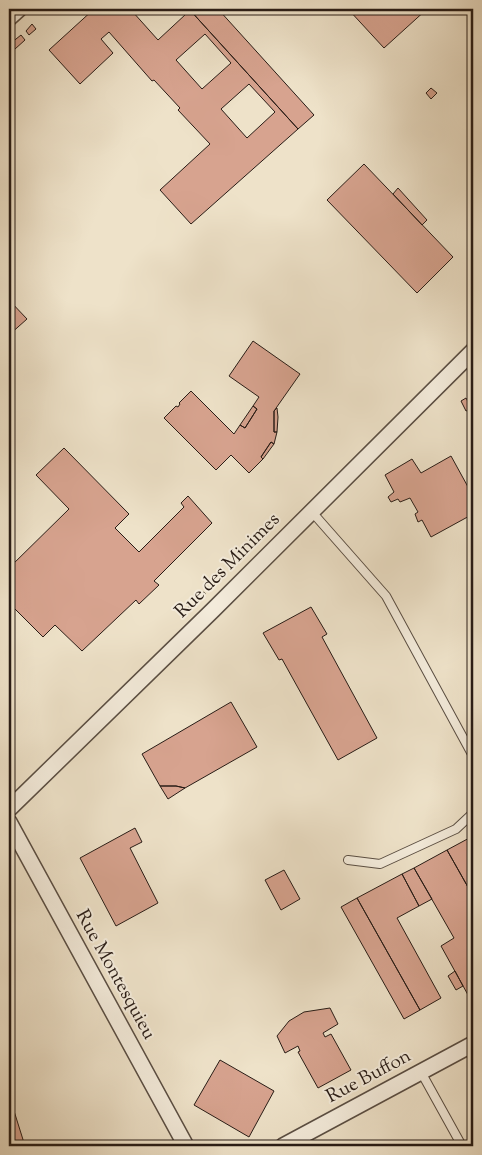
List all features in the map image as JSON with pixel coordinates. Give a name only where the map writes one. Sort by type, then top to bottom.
[{"type":"street","points":[[9,18],[19,9]]},
{"type":"street","name":"Rue des Minimes","points":[[9,809],[312,512],[473,350]]},
{"type":"street","name":"Rue Montesquieu","points":[[9,822],[186,1146]]},
{"type":"street","name":"Rue Buffon","points":[[283,1146],[473,1044]]},
{"type":"lane","points":[[312,512],[386,596],[473,756]]},
{"type":"lane","points":[[348,860],[380,864],[456,829],[472,814],[473,810]]},
{"type":"lane","points":[[421,1072],[462,1146]]},
{"type":"building","points":[[94,9],[134,9],[132,11],[158,40],[186,14],[181,9],[189,9],[298,129],[191,224],[160,190],[210,144],[178,110],[180,108],[154,80],[152,81],[109,32],[101,39],[113,53],[80,84],[49,50]],"holes":[[[205,34],[231,63],[202,89],[176,60]],[[249,84],[275,112],[247,138],[221,109]]]},
{"type":"building","points":[[189,9],[218,9],[314,115],[298,129]]},
{"type":"building","points":[[348,9],[427,9],[384,48]]},
{"type":"building","points":[[32,24],[36,29],[29,35],[26,31]]},
{"type":"building","points":[[21,35],[25,40],[15,49],[11,43]]},
{"type":"building","points":[[431,88],[437,93],[431,99],[426,93]]},
{"type":"building","points":[[364,164],[453,257],[417,293],[327,200]]},
{"type":"building","points":[[398,188],[427,220],[422,225],[393,194]]},
{"type":"building","points":[[9,300],[27,319],[9,335]]},
{"type":"building","points":[[253,341],[300,374],[274,411],[274,432],[277,432],[274,444],[271,442],[261,457],[263,459],[249,473],[231,455],[216,470],[164,418],[176,406],[178,407],[179,403],[191,391],[234,434],[240,425],[245,428],[257,409],[253,406],[259,397],[229,376]]},
{"type":"building","points":[[466,398],[472,409],[466,411],[461,401]]},
{"type":"building","points":[[253,406],[257,409],[245,428],[240,425]]},
{"type":"building","points":[[277,408],[277,432],[274,432],[274,411]]},
{"type":"building","points":[[271,442],[274,444],[263,459],[261,457]]},
{"type":"building","points":[[64,448],[129,514],[115,528],[139,552],[184,507],[181,503],[188,496],[212,523],[154,581],[159,585],[139,604],[136,600],[82,651],[55,625],[43,637],[9,603],[9,568],[69,509],[36,475]]},
{"type":"building","points":[[451,456],[473,496],[473,514],[431,537],[422,520],[418,522],[415,514],[418,512],[410,498],[400,502],[398,499],[391,502],[388,497],[394,492],[385,475],[412,459],[421,473]]},
{"type":"building","points":[[311,607],[327,634],[322,637],[377,738],[338,760],[282,659],[279,660],[263,633]]},
{"type":"building","points":[[231,702],[257,747],[185,788],[160,786],[142,754]]},
{"type":"building","points":[[160,786],[176,786],[185,788],[168,799]]},
{"type":"building","points":[[135,828],[142,842],[130,848],[158,903],[116,926],[80,858]]},
{"type":"building","points":[[473,836],[473,896],[447,850]]},
{"type":"building","points":[[447,850],[473,896],[473,1004],[441,946],[454,938],[414,868]]},
{"type":"building","points":[[414,868],[432,899],[419,906],[402,874]]},
{"type":"building","points":[[284,870],[300,899],[281,910],[265,880]]},
{"type":"building","points":[[402,874],[419,906],[397,918],[441,998],[420,1010],[357,898]]},
{"type":"building","points":[[357,898],[420,1010],[404,1019],[341,907]]},
{"type":"building","points":[[455,971],[463,986],[456,990],[448,976]]},
{"type":"building","points":[[330,1008],[338,1024],[323,1033],[325,1037],[331,1034],[351,1070],[318,1088],[298,1052],[300,1051],[298,1046],[285,1053],[277,1036],[289,1021],[304,1012]]},
{"type":"building","points":[[220,1060],[274,1091],[249,1137],[194,1105]]},
{"type":"building","points":[[9,1095],[25,1146],[9,1146]]}]
